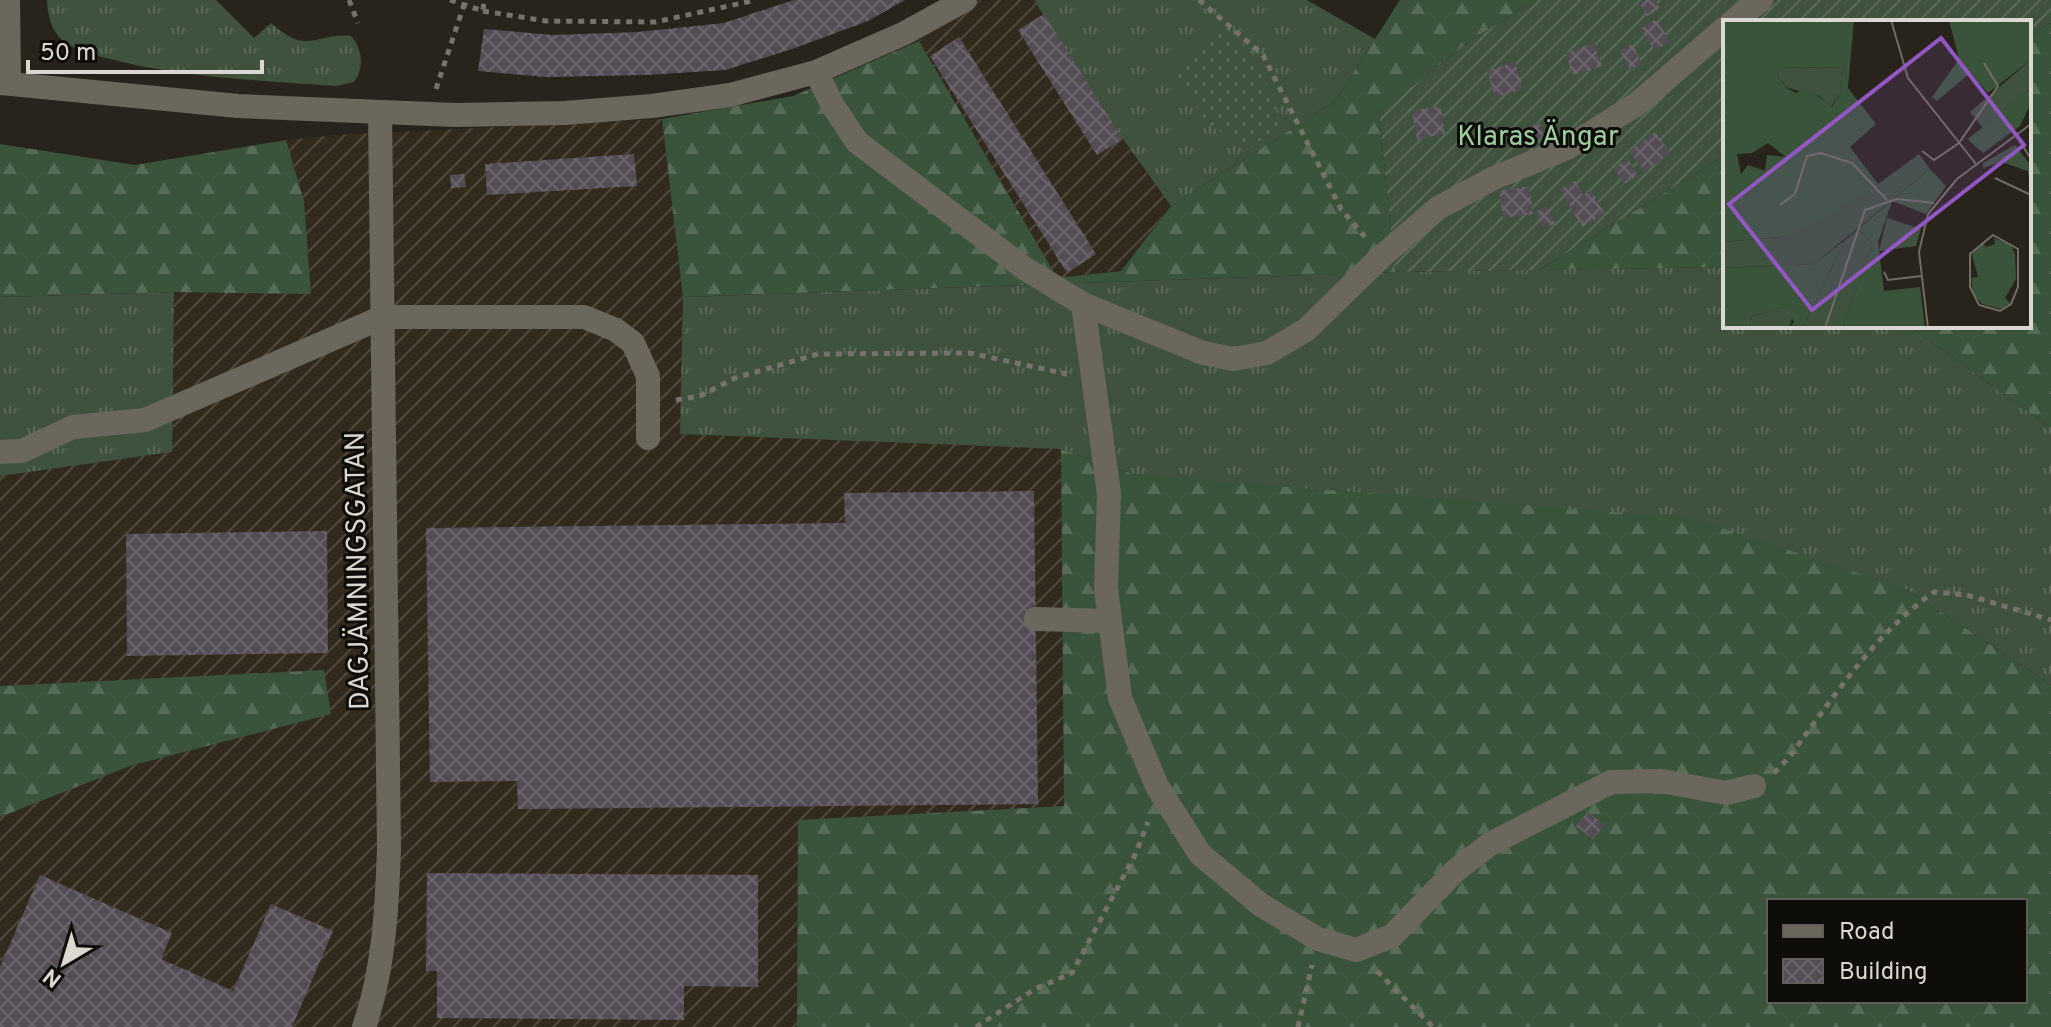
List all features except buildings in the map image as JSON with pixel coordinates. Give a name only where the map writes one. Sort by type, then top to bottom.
[{"type":"street","points":[[8,0],[4,83],[238,106],[456,115],[565,113],[652,106],[730,95],[816,72],[903,34],[965,0]]},
{"type":"street","points":[[1735,20],[1761,0]]},
{"type":"street","points":[[816,72],[857,142],[1011,259],[1083,304],[1203,353],[1233,359],[1267,353],[1306,330],[1382,256],[1438,208],[1494,178],[1567,148],[1637,104],[1723,30]]},
{"type":"street","name":"DAGJÄMNINGSGATAN","points":[[364,1027],[373,1001],[383,947],[388,892],[380,112]]},
{"type":"street","points":[[1083,304],[1109,494],[1106,589],[1120,698],[1157,786],[1200,854],[1261,905],[1318,939],[1356,950],[1392,936],[1455,871],[1490,844],[1537,817],[1611,782],[1661,781],[1726,793],[1754,786]]},
{"type":"street","points":[[0,452],[22,451],[73,427],[145,420],[383,317],[584,317],[616,330],[633,343],[648,376],[648,438]]},
{"type":"street","points":[[1036,619],[1110,621]]},
{"type":"path","points":[[349,0],[358,23]]},
{"type":"path","points":[[450,0],[483,11],[546,21],[655,22],[756,0]]},
{"type":"path","points":[[483,11],[484,0]]},
{"type":"path","points":[[1199,0],[1263,55],[1341,209],[1382,256]]},
{"type":"path","points":[[456,115],[458,94],[435,90],[464,5]]},
{"type":"path","points":[[648,403],[700,396],[735,378],[818,354],[970,353],[1092,379]]},
{"type":"path","points":[[1754,786],[1762,784],[1790,756],[1883,635],[1910,609],[1934,592],[1967,595],[2051,620]]},
{"type":"path","points":[[976,1027],[1035,989],[1072,973],[1146,834],[1157,786]]},
{"type":"path","points":[[1298,1027],[1318,939]]},
{"type":"path","points":[[1356,950],[1433,1027]]},
{"type":"shaded area","points":[[980,0],[1034,0],[1123,139],[1171,206],[1121,270],[1057,279],[919,41]]},
{"type":"shaded area","points":[[662,119],[683,297],[680,434],[1061,449],[1064,807],[798,820],[797,1027],[0,1027],[0,817],[130,766],[331,714],[323,670],[0,686],[0,476],[172,452],[174,292],[311,294],[304,201],[286,140]]},
{"type":"green space","points":[[47,0],[216,0],[254,38],[271,23],[302,41],[351,36],[360,52],[360,71],[354,82],[336,86],[220,77],[134,65],[88,53],[66,43],[52,26]]},
{"type":"green space","points":[[1034,0],[1307,0],[1375,39],[1335,101],[1171,206],[1123,139]]},
{"type":"green space","points":[[1400,0],[1537,0],[1471,40],[1379,113],[1395,272],[683,297],[662,119],[793,96],[919,41],[1057,278],[1121,271],[1171,206],[1335,101]]},
{"type":"green space","name":"Klaras Ängar","points":[[1537,0],[2051,0],[2051,23],[2031,35],[2031,20],[1723,20],[1723,156],[1539,270],[1395,272],[1379,113],[1471,40]]},
{"type":"green space","points":[[2051,23],[2051,428],[1912,328],[2031,328],[2031,35]]},
{"type":"green space","points":[[1224,27],[1255,54],[1282,124],[1247,150],[1206,122],[1173,70]]},
{"type":"green space","points":[[286,140],[304,201],[311,294],[174,292],[0,297],[0,144],[135,165]]},
{"type":"green space","points":[[1723,156],[1723,267],[1539,270]]},
{"type":"green space","points":[[1723,267],[1723,328],[1912,328],[2051,428],[2051,685],[1906,589],[1136,475],[1061,449],[680,434],[683,297],[1395,272]]},
{"type":"green space","points":[[174,292],[172,452],[0,476],[0,297]]},
{"type":"green space","points":[[1061,449],[1136,475],[1691,518],[1906,589],[2051,685],[2051,1027],[797,1027],[798,820],[1064,806]]},
{"type":"green space","points":[[324,670],[331,714],[130,766],[0,817],[0,686]]}]
